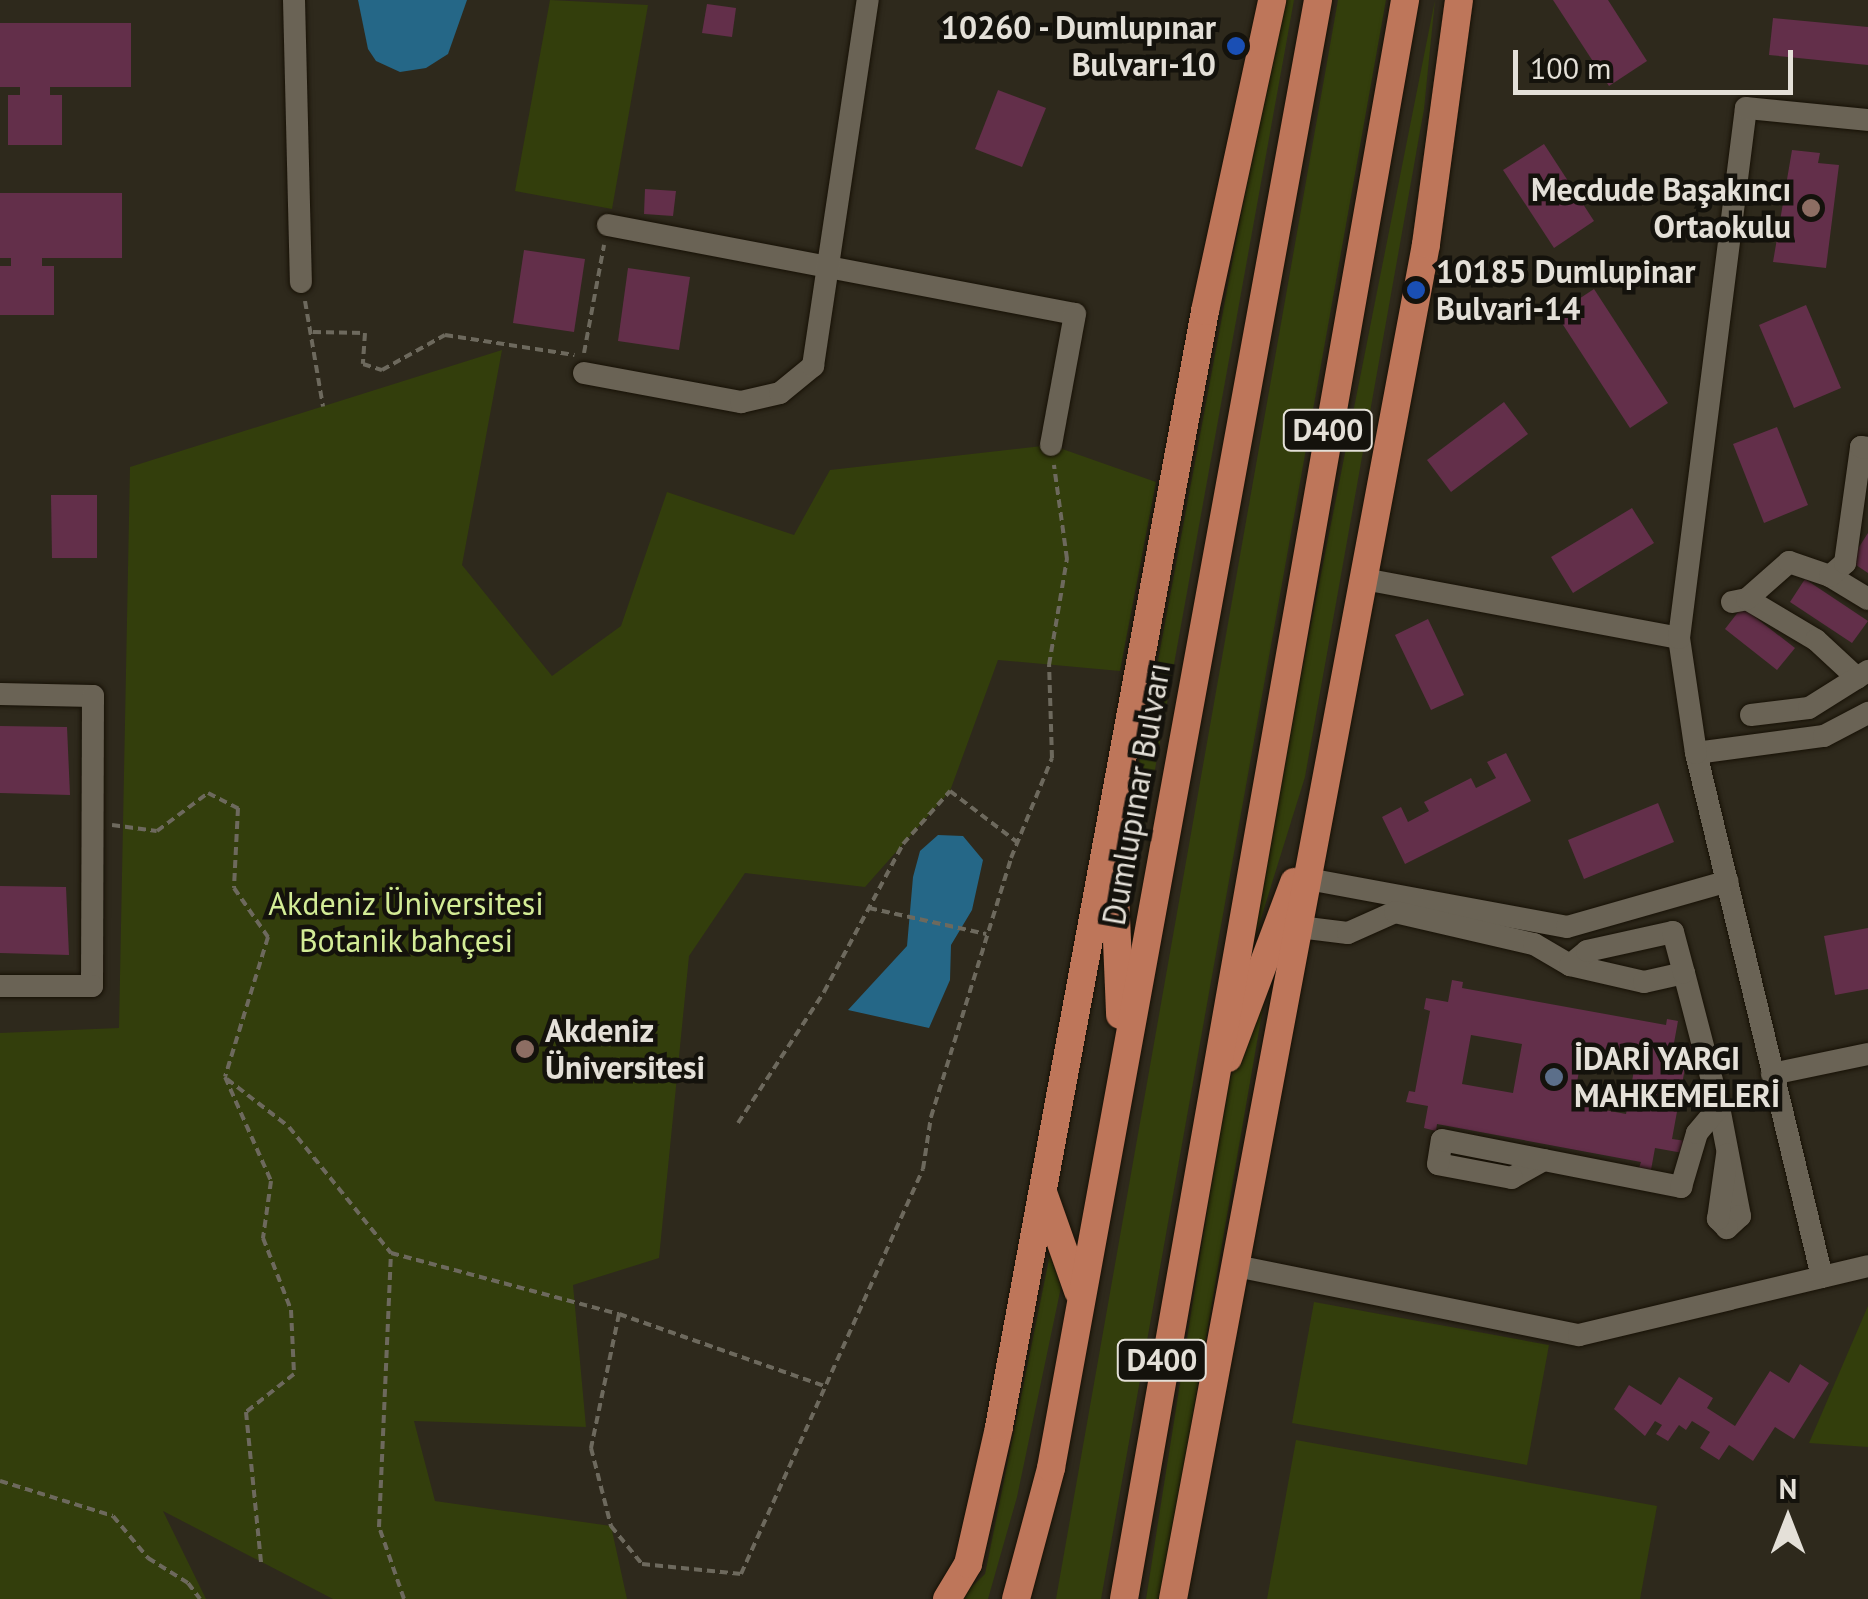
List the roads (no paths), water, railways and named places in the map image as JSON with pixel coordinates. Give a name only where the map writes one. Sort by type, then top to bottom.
[{"type":"main road","points":[[948,1599],[968,1564],[1043,1194],[1205,311],[1272,0]]},
{"type":"main road","name":"Dumlupınar Bulvarı","points":[[1016,1599],[1051,1468],[1318,0]]},
{"type":"main road","name":"D400","points":[[1124,1599],[1250,860],[1405,0]]},
{"type":"main road","points":[[1173,1599],[1426,244],[1459,0]]},
{"type":"main road","points":[[1204,1122],[1320,811]]},
{"type":"main road","points":[[1112,817],[1122,1066]]},
{"type":"main road","points":[[1043,1194],[1080,1296]]},
{"type":"main road","points":[[1028,1599],[1051,1468]]},
{"type":"street","points":[[294,0],[301,282]]},
{"type":"street","points":[[584,373],[740,402],[780,394],[813,366],[868,0]]},
{"type":"street","points":[[1822,1277],[1696,752],[1679,638],[1746,108],[1868,120]]},
{"type":"street","points":[[608,226],[1075,314],[1051,445]]},
{"type":"street","points":[[1830,576],[1845,563],[1862,524],[1861,447],[1868,448]]},
{"type":"street","points":[[1750,715],[1810,708],[1862,674],[1816,640],[1739,601],[1789,562],[1830,576],[1868,599]]},
{"type":"street","points":[[1364,579],[1679,638]]},
{"type":"street","points":[[0,694],[92,696],[92,986],[0,986]]},
{"type":"street","points":[[1696,752],[1824,736],[1868,714]]},
{"type":"street","points":[[1308,880],[1566,927],[1728,881]]},
{"type":"street","points":[[1299,927],[1343,934],[1395,912],[1534,944],[1570,966],[1644,982],[1684,973]]},
{"type":"street","points":[[1570,966],[1586,952],[1673,932],[1719,1107],[1727,1155]]},
{"type":"street","points":[[1772,1074],[1868,1054]]},
{"type":"street","points":[[1544,1160],[1681,1187],[1696,1134],[1719,1107]]},
{"type":"street","points":[[1236,1266],[1579,1335],[1868,1266]]},
{"type":"water","points":[[358,0],[467,0],[448,54],[426,68],[400,72],[376,61],[368,49]]},
{"type":"water","points":[[938,835],[963,836],[983,860],[972,910],[951,945],[950,980],[929,1028],[848,1010],[907,946],[913,877],[920,851]]},
{"type":"place","name":"10260 - Dumlupınar Bulvarı-10","points":[[1236,46]]},
{"type":"place","name":"Mecdude Başakıncı Ortaokulu","points":[[1811,208]]},
{"type":"place","name":"10185 Dumlupinar Bulvari-14","points":[[1416,290]]},
{"type":"place","name":"Akdeniz Üniversitesi","points":[[525,1049]]},
{"type":"place","name":"İDARİ YARGI MAHKEMELERİ","points":[[1554,1077]]},
{"type":"park label","name":"Akdeniz Üniversitesi Botanik bahçesi","points":[[406,922]]}]
